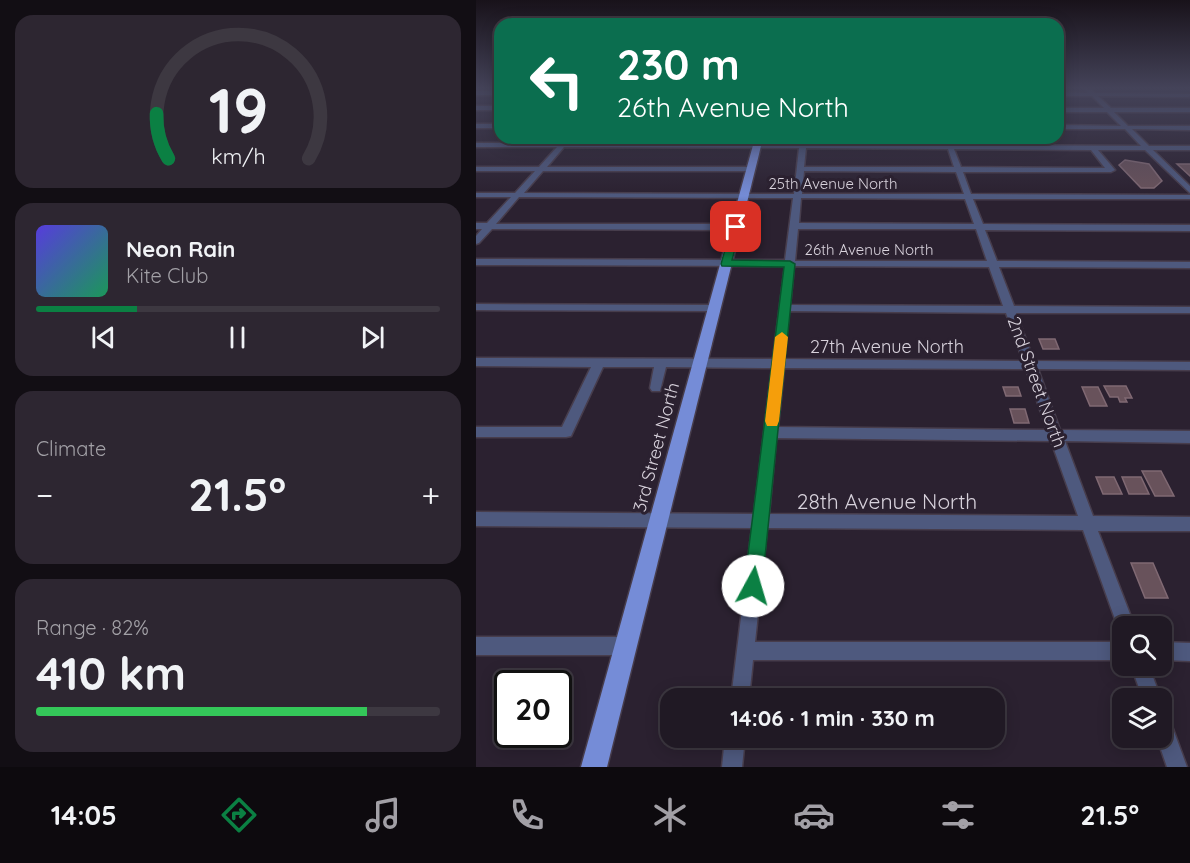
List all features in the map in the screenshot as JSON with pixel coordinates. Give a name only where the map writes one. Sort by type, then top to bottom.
[{"type":"main road","name":"3rd Street North","points":[[594,767],[757,144]]},
{"type":"street","points":[[1124,125],[1190,192]]},
{"type":"street","points":[[476,126],[494,126]]},
{"type":"street","points":[[1064,127],[1190,128]]},
{"type":"street","points":[[476,145],[628,144]]},
{"type":"street","points":[[776,144],[803,147],[891,144]]},
{"type":"street","name":"2nd Street North","points":[[950,144],[1122,616]]},
{"type":"street","points":[[1006,144],[1190,148]]},
{"type":"street","points":[[476,241],[563,145]]},
{"type":"street","points":[[741,688],[803,147]]},
{"type":"street","points":[[801,169],[1111,170],[1092,147]]},
{"type":"street","points":[[1107,147],[1114,155],[1153,155]]},
{"type":"street","points":[[476,169],[751,169]]},
{"type":"street","name":"25th Avenue North","points":[[476,195],[1190,197]]},
{"type":"street","points":[[476,226],[736,227]]},
{"type":"street","points":[[794,226],[1190,228]]},
{"type":"street","name":"26th Avenue North","points":[[476,262],[1190,265]]},
{"type":"street","points":[[476,307],[714,308]]},
{"type":"street","points":[[785,308],[1190,310]]},
{"type":"street","name":"27th Avenue North","points":[[476,362],[1190,366]]},
{"type":"street","points":[[476,432],[566,432],[599,363]]},
{"type":"street","points":[[656,388],[660,363]]},
{"type":"street","points":[[771,432],[1190,437]]},
{"type":"street","name":"28th Avenue North","points":[[476,519],[1190,524]]},
{"type":"street","points":[[476,646],[626,646]]},
{"type":"street","points":[[745,651],[1112,651]]},
{"type":"street","points":[[1172,651],[1190,652]]},
{"type":"street","points":[[732,767],[734,748]]},
{"type":"street","points":[[1170,748],[1177,767]]},
{"type":"building","points":[[1125,160],[1149,164],[1162,181],[1154,188],[1141,188],[1119,165]]},
{"type":"building","points":[[1177,164],[1191,164],[1191,177]]},
{"type":"building","points":[[1039,339],[1055,339],[1059,349],[1043,349]]},
{"type":"building","points":[[1104,386],[1126,386],[1132,398],[1125,398],[1127,402],[1120,402],[1118,397],[1110,397]]},
{"type":"building","points":[[1003,387],[1018,387],[1021,396],[1006,396]]},
{"type":"building","points":[[1082,387],[1098,387],[1107,406],[1090,406]]},
{"type":"building","points":[[1010,409],[1025,409],[1029,423],[1014,423]]},
{"type":"building","points":[[1142,471],[1161,471],[1174,496],[1155,496]]},
{"type":"building","points":[[1096,477],[1114,477],[1122,494],[1103,494]]},
{"type":"building","points":[[1122,477],[1141,477],[1149,494],[1129,494]]},
{"type":"building","points":[[1131,563],[1153,563],[1168,598],[1145,598]]},
{"type":"slow traffic","points":[[772,421],[782,337]]},
{"type":"route","points":[[736,227],[726,264],[790,264],[753,586]]}]
